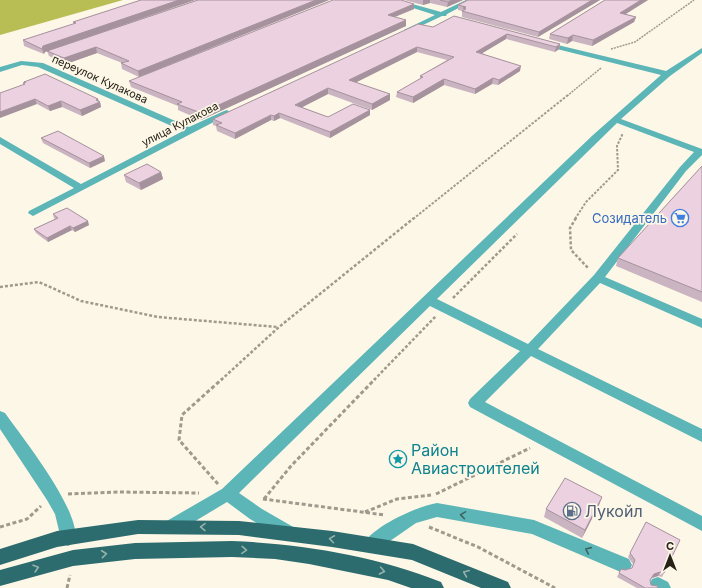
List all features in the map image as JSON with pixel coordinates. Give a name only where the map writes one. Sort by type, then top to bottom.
[{"type":"main road","points":[[0,557],[57,539],[138,527],[239,528],[292,534],[413,552],[502,588]]},
{"type":"main road","points":[[0,578],[72,558],[135,551],[232,549],[275,551],[309,556],[388,572],[435,588]]},
{"type":"street","points":[[391,0],[456,18]]},
{"type":"street","points":[[399,34],[471,0]]},
{"type":"street","points":[[546,37],[539,41],[667,74]]},
{"type":"street","points":[[171,527],[228,494],[590,143],[621,122],[667,74],[702,50]]},
{"type":"street","name":"переулок Кулакова","points":[[0,70],[21,63],[40,65],[188,130]]},
{"type":"street","name":"улица Кулакова","points":[[33,213],[191,130],[234,110]]},
{"type":"street","points":[[621,122],[701,152],[683,170],[598,278],[529,350],[475,403],[702,524]]},
{"type":"street","points":[[0,140],[81,188]]},
{"type":"street","points":[[598,278],[702,324]]},
{"type":"street","points":[[429,300],[702,436]]},
{"type":"street","points":[[0,418],[63,512],[68,538]]},
{"type":"street","points":[[228,494],[256,514],[292,534]]},
{"type":"street","points":[[371,545],[407,520],[425,511],[437,510],[534,526],[623,565]]},
{"type":"path","points":[[228,494],[179,440],[182,415],[279,327],[610,60],[604,56],[605,51],[634,42],[694,0]]},
{"type":"path","points":[[598,278],[571,250],[570,228],[586,202],[618,170],[617,146],[621,122]]},
{"type":"path","points":[[264,499],[291,466],[522,230]]},
{"type":"path","points":[[0,287],[39,282],[81,301],[158,317],[279,327]]},
{"type":"path","points":[[365,512],[397,499],[438,494],[546,441]]},
{"type":"green space","points":[[0,0],[123,0],[0,35]]},
{"type":"building","points":[[141,0],[179,0],[43,46],[42,49],[23,40],[76,23],[73,22]]},
{"type":"building","points":[[198,0],[316,0],[138,71],[121,63],[129,61],[96,47],[64,58],[47,51]]},
{"type":"building","points":[[333,0],[401,0],[414,4],[388,15],[406,20],[201,113],[177,104],[182,102],[129,81]]},
{"type":"building","points":[[440,0],[452,0],[448,2]]},
{"type":"building","points":[[468,0],[592,0],[539,32],[462,11],[466,9],[463,8],[466,7],[458,5]]},
{"type":"building","points":[[605,0],[641,0],[620,13],[636,17],[593,40],[573,35],[568,38],[550,34]]},
{"type":"building","points":[[454,16],[560,44],[556,47],[507,34],[476,52],[521,66],[499,80],[493,78],[475,89],[444,79],[413,97],[397,92],[423,77],[420,76],[454,57],[417,47],[349,80],[390,94],[372,104],[328,88],[295,105],[328,117],[353,104],[370,110],[330,132],[279,113],[274,116],[271,115],[235,133],[216,125],[222,123],[213,119],[418,24],[433,27]]},
{"type":"building","points":[[45,74],[98,99],[96,100],[100,102],[80,110],[61,101],[48,106],[35,99],[0,112],[0,93],[25,84],[23,83],[26,82],[24,82]]},
{"type":"building","points":[[58,131],[104,156],[89,163],[41,138]]},
{"type":"building","points":[[147,164],[161,172],[139,183],[124,175]]},
{"type":"building","name":"Созидатель","points":[[702,166],[702,292],[618,258]]},
{"type":"building","points":[[67,208],[88,221],[73,228],[70,226],[47,238],[34,229],[58,218],[53,214]]},
{"type":"building","name":"Лукойл","points":[[565,478],[602,497],[585,530],[546,509]]},
{"type":"building","points":[[646,522],[680,540],[664,573],[660,572],[654,574],[650,580],[651,585],[658,586],[657,588],[645,588],[619,573],[621,569],[625,570],[632,568],[635,560],[630,553]]},
{"type":"place","name":"Созидатель","points":[[680,218]]},
{"type":"place","name":"Район Авиастроителей","points":[[398,459]]},
{"type":"place","name":"Лукойл","points":[[572,511]]}]
